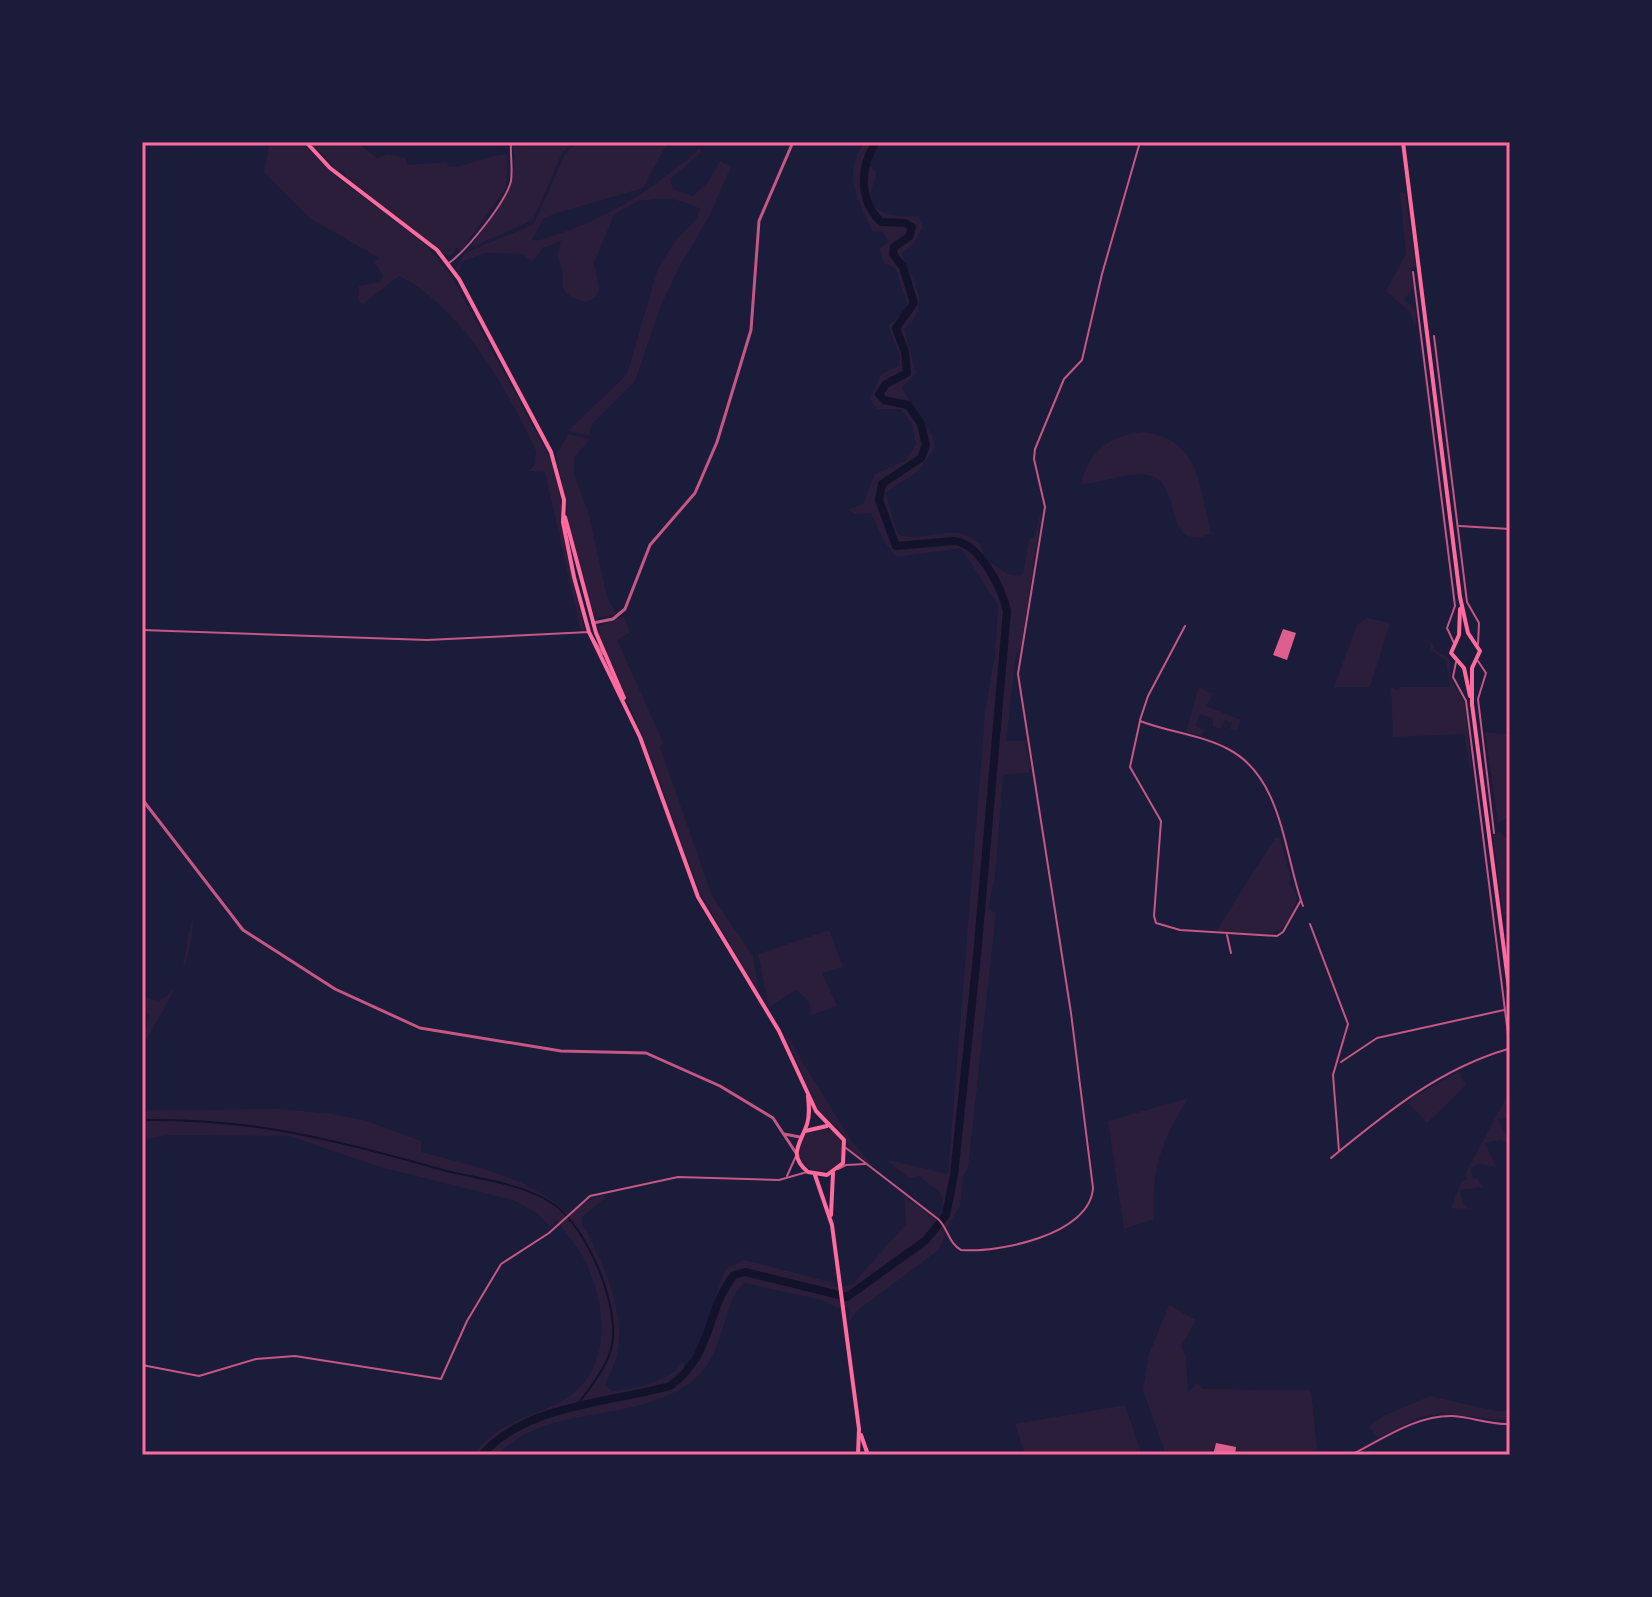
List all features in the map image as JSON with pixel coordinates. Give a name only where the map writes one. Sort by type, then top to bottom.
[{"type":"main road","points":[[306,142],[330,168],[420,236],[448,263],[551,452],[574,577],[589,632],[629,711]]},
{"type":"main road","points":[[1404,142],[1460,597],[1470,638],[1478,644],[1472,705]]},
{"type":"main road","points":[[564,514],[593,623],[698,897],[779,1031],[821,1119],[833,1128],[846,1148],[838,1169],[833,1173],[815,1175],[808,1172],[796,1154],[809,1117],[808,1096]]},
{"type":"main road","points":[[1460,597],[1456,641],[1451,653],[1459,664],[1472,705],[1510,996]]},
{"type":"main road","points":[[1456,641],[1470,638]]},
{"type":"main road","points":[[1459,664],[1475,662]]},
{"type":"main road","points":[[802,1134],[818,1125],[833,1128]]},
{"type":"main road","points":[[833,1173],[832,1225],[859,1429],[858,1455]]},
{"type":"main road","points":[[815,1175],[832,1225]]},
{"type":"main road","points":[[859,1429],[868,1455]]},
{"type":"street","points":[[448,263],[464,250],[506,193],[511,177],[511,142]]},
{"type":"street","points":[[574,577],[587,618],[593,623],[613,619],[628,602],[650,545],[695,493],[717,442],[751,330],[759,221],[793,142]]},
{"type":"street","points":[[846,1148],[938,1219],[948,1228],[954,1245],[961,1250],[1037,1239],[1075,1221],[1093,1194],[1073,1026],[1018,668],[1045,507],[1034,459],[1035,449],[1064,379],[1082,360],[1102,274],[1140,142]]},
{"type":"street","points":[[1413,272],[1455,606],[1447,628],[1456,641]]},
{"type":"street","points":[[1434,336],[1467,602],[1479,623],[1478,644]]},
{"type":"street","points":[[1457,526],[1510,529]]},
{"type":"street","points":[[589,632],[593,623]]},
{"type":"street","points":[[1185,626],[1143,707],[1131,772],[1161,821],[1154,919],[1158,924],[1180,930],[1280,935],[1301,900]]},
{"type":"street","points":[[142,630],[427,640],[589,632]]},
{"type":"street","points":[[1470,638],[1479,631]]},
{"type":"street","points":[[589,632],[608,663]]},
{"type":"street","points":[[1475,662],[1486,673],[1478,699],[1494,833]]},
{"type":"street","points":[[1331,1158],[1373,1122],[1427,1085],[1478,1058],[1510,1049],[1466,701],[1453,677],[1459,664]]},
{"type":"street","points":[[1140,721],[1229,749],[1249,768],[1272,800],[1303,906]]},
{"type":"street","points":[[142,799],[243,930],[335,989],[420,1028],[561,1051],[646,1053],[733,1094],[773,1118],[796,1154],[786,1177]]},
{"type":"street","points":[[1310,924],[1348,1024],[1333,1075],[1339,1151]]},
{"type":"street","points":[[1227,933],[1231,953]]},
{"type":"street","points":[[1339,1063],[1377,1038],[1505,1009]]},
{"type":"street","points":[[784,1134],[802,1134]]},
{"type":"street","points":[[838,1169],[854,1164],[870,1166]]},
{"type":"street","points":[[142,1365],[199,1376],[256,1359],[295,1356],[441,1379],[492,1277],[510,1255],[597,1193],[678,1177],[756,1180],[808,1172]]},
{"type":"street","points":[[1351,1455],[1431,1418],[1457,1416],[1510,1424]]},
{"type":"shaded area","points":[[270,142],[302,142],[335,176],[427,245],[452,277],[550,458],[559,491],[571,574],[585,630],[581,631],[545,472],[529,471],[535,464],[536,451],[481,352],[444,308],[399,276],[363,304],[358,300],[359,286],[380,282],[383,276],[374,262],[379,258],[311,219],[264,172]]},
{"type":"shaded area","points":[[310,142],[356,142],[377,158],[388,154],[406,158],[407,165],[447,162],[449,167],[508,154],[506,188],[461,251],[456,248],[452,255],[446,255],[347,178],[343,170],[338,171]]},
{"type":"shaded area","points":[[512,142],[574,142],[562,153],[533,220],[470,248],[511,187],[515,157]]},
{"type":"shaded area","points":[[586,142],[668,142],[643,188],[543,219],[532,240],[541,240],[575,228],[613,210],[666,176],[699,149],[702,152],[670,179],[673,189],[693,196],[707,183],[720,161],[731,167],[710,215],[678,269],[660,308],[635,381],[592,424],[589,435],[568,431],[627,374],[658,268],[676,240],[697,218],[700,209],[676,200],[655,199],[638,201],[614,215],[594,263],[599,289],[597,296],[586,302],[567,294],[564,289],[557,256],[561,241],[543,248],[532,262],[523,254],[485,253],[461,262],[459,274],[456,267],[465,253],[534,224],[565,154],[573,146]]},
{"type":"shaded area","points":[[865,142],[887,142],[874,151],[869,165],[876,171],[871,191],[874,206],[887,213],[918,216],[923,227],[913,245],[901,253],[915,283],[919,302],[918,312],[904,329],[916,373],[902,388],[933,437],[935,448],[918,471],[885,493],[896,530],[899,535],[910,537],[962,534],[982,547],[984,558],[998,568],[1012,575],[1023,575],[1029,539],[1034,538],[1042,507],[1021,648],[1016,654],[1006,741],[1027,741],[1025,744],[1031,769],[1028,773],[1003,775],[995,878],[988,908],[996,913],[968,1169],[963,1176],[960,1205],[946,1230],[940,1249],[858,1310],[850,1321],[848,1307],[837,1308],[822,1300],[744,1283],[731,1302],[711,1358],[690,1383],[642,1405],[541,1427],[518,1438],[497,1455],[473,1455],[500,1430],[555,1405],[574,1392],[588,1376],[597,1358],[601,1338],[598,1296],[582,1255],[557,1220],[551,1227],[535,1212],[513,1200],[380,1167],[289,1136],[169,1135],[142,1140],[142,1110],[280,1109],[364,1120],[421,1141],[421,1152],[519,1182],[554,1202],[569,1215],[583,1203],[603,1195],[605,1198],[582,1217],[582,1224],[604,1267],[615,1301],[619,1334],[617,1354],[605,1385],[612,1391],[661,1380],[683,1362],[685,1368],[703,1336],[722,1277],[728,1268],[744,1260],[834,1283],[835,1287],[852,1285],[906,1224],[904,1196],[937,1220],[944,1208],[941,1193],[919,1176],[909,1178],[885,1159],[948,1174],[985,714],[995,654],[998,605],[961,548],[897,557],[885,543],[871,513],[856,514],[848,510],[863,504],[875,474],[905,461],[916,444],[912,425],[901,409],[877,409],[870,399],[881,374],[899,366],[900,357],[888,326],[906,310],[907,303],[895,268],[884,263],[879,249],[889,241],[882,232],[872,231],[854,186],[854,164]]},
{"type":"shaded area","points":[[1400,192],[1405,193],[1416,267],[1411,268],[1413,288],[1404,300],[1417,312],[1415,328],[1410,312],[1386,291],[1406,254]]},
{"type":"shaded area","points":[[1142,432],[1161,436],[1186,454],[1200,483],[1211,534],[1186,535],[1179,527],[1163,484],[1154,477],[1137,474],[1081,484],[1089,463],[1102,447],[1120,437]]},
{"type":"shaded area","points":[[568,434],[590,439],[574,458],[574,475],[588,511],[607,597],[616,614],[596,618],[581,579],[556,455]]},
{"type":"shaded area","points":[[624,616],[630,633],[617,640],[663,742],[660,747],[712,896],[753,956],[759,993],[700,893],[643,736],[598,634],[599,626]]},
{"type":"shaded area","points":[[1367,618],[1390,623],[1370,687],[1334,687],[1357,625]]},
{"type":"shaded area","points":[[1429,638],[1436,651],[1450,659],[1450,678],[1465,704],[1472,779],[1464,734],[1393,737],[1391,687],[1398,691],[1400,687],[1450,687],[1446,661],[1431,650]]},
{"type":"shaded area","points":[[1199,687],[1213,694],[1206,706],[1241,720],[1237,730],[1230,729],[1232,723],[1225,720],[1220,729],[1213,727],[1213,719],[1200,714],[1195,726],[1205,730],[1201,736],[1186,731]]},
{"type":"shaded area","points":[[1485,732],[1510,735],[1510,816],[1498,823]]},
{"type":"shaded area","points":[[1499,831],[1510,842],[1510,915],[1503,915],[1493,836]]},
{"type":"shaded area","points":[[1280,837],[1291,879],[1288,882],[1297,895],[1287,923],[1268,934],[1216,931],[1275,838]]},
{"type":"shaded area","points":[[193,921],[192,937],[188,953],[181,974]]},
{"type":"shaded area","points":[[829,930],[843,967],[822,973],[837,1006],[811,1015],[809,1001],[796,990],[769,1007],[758,954]]},
{"type":"shaded area","points":[[176,986],[148,1037],[142,1041],[150,1015],[142,1008],[142,996],[158,1001]]},
{"type":"shaded area","points":[[783,1030],[850,1139],[872,1165],[852,1151],[842,1132],[818,1110]]},
{"type":"shaded area","points":[[1458,1072],[1466,1085],[1427,1123],[1409,1104],[1405,1106],[1412,1098]]},
{"type":"shaded area","points":[[1508,1094],[1507,1120],[1506,1117],[1498,1119],[1510,1144],[1500,1140],[1485,1143],[1496,1167],[1481,1164],[1470,1167],[1473,1179],[1477,1179],[1483,1187],[1460,1190],[1463,1203],[1470,1209],[1451,1208],[1461,1183],[1468,1178],[1465,1175]]},
{"type":"shaded area","points":[[1188,1098],[1160,1156],[1154,1219],[1124,1229],[1108,1121]]},
{"type":"shaded area","points":[[821,1128],[837,1134],[843,1150],[837,1166],[821,1172],[805,1166],[799,1150],[805,1134]]},
{"type":"shaded area","points":[[1169,1305],[1196,1320],[1181,1346],[1186,1356],[1188,1392],[1197,1383],[1203,1389],[1311,1390],[1317,1450],[1307,1455],[1235,1455],[1216,1443],[1209,1455],[1166,1455],[1143,1390],[1149,1354]]},
{"type":"shaded area","points":[[1430,1396],[1496,1411],[1510,1410],[1510,1421],[1442,1413],[1419,1418],[1378,1438],[1369,1427],[1383,1416]]},
{"type":"shaded area","points":[[1125,1405],[1142,1455],[1025,1455],[1015,1424]]},
{"type":"building","points":[[1283,629],[1296,633],[1287,660],[1273,655]]},
{"type":"building","points":[[1216,1443],[1236,1447],[1235,1455],[1213,1455]]},
{"type":"waterway","points":[[482,1455],[500,1438],[544,1416],[670,1386],[694,1360],[718,1303],[734,1275],[745,1272],[847,1297],[926,1240],[946,1215],[954,1175],[977,956],[1007,611],[995,580],[973,550],[954,541],[896,546],[879,500],[882,484],[921,458],[926,445],[921,424],[908,405],[884,400],[879,394],[886,384],[907,373],[905,352],[896,328],[914,303],[903,267],[893,254],[894,247],[909,237],[912,227],[905,223],[881,222],[865,194],[864,173],[876,142]]},
{"type":"waterway","points":[[142,1120],[184,1120],[260,1127],[333,1141],[511,1185],[547,1200],[561,1210],[585,1241],[603,1281],[613,1321],[608,1357],[576,1407]]},
{"type":"waterway","points":[[1506,1455],[1510,1452]]}]
